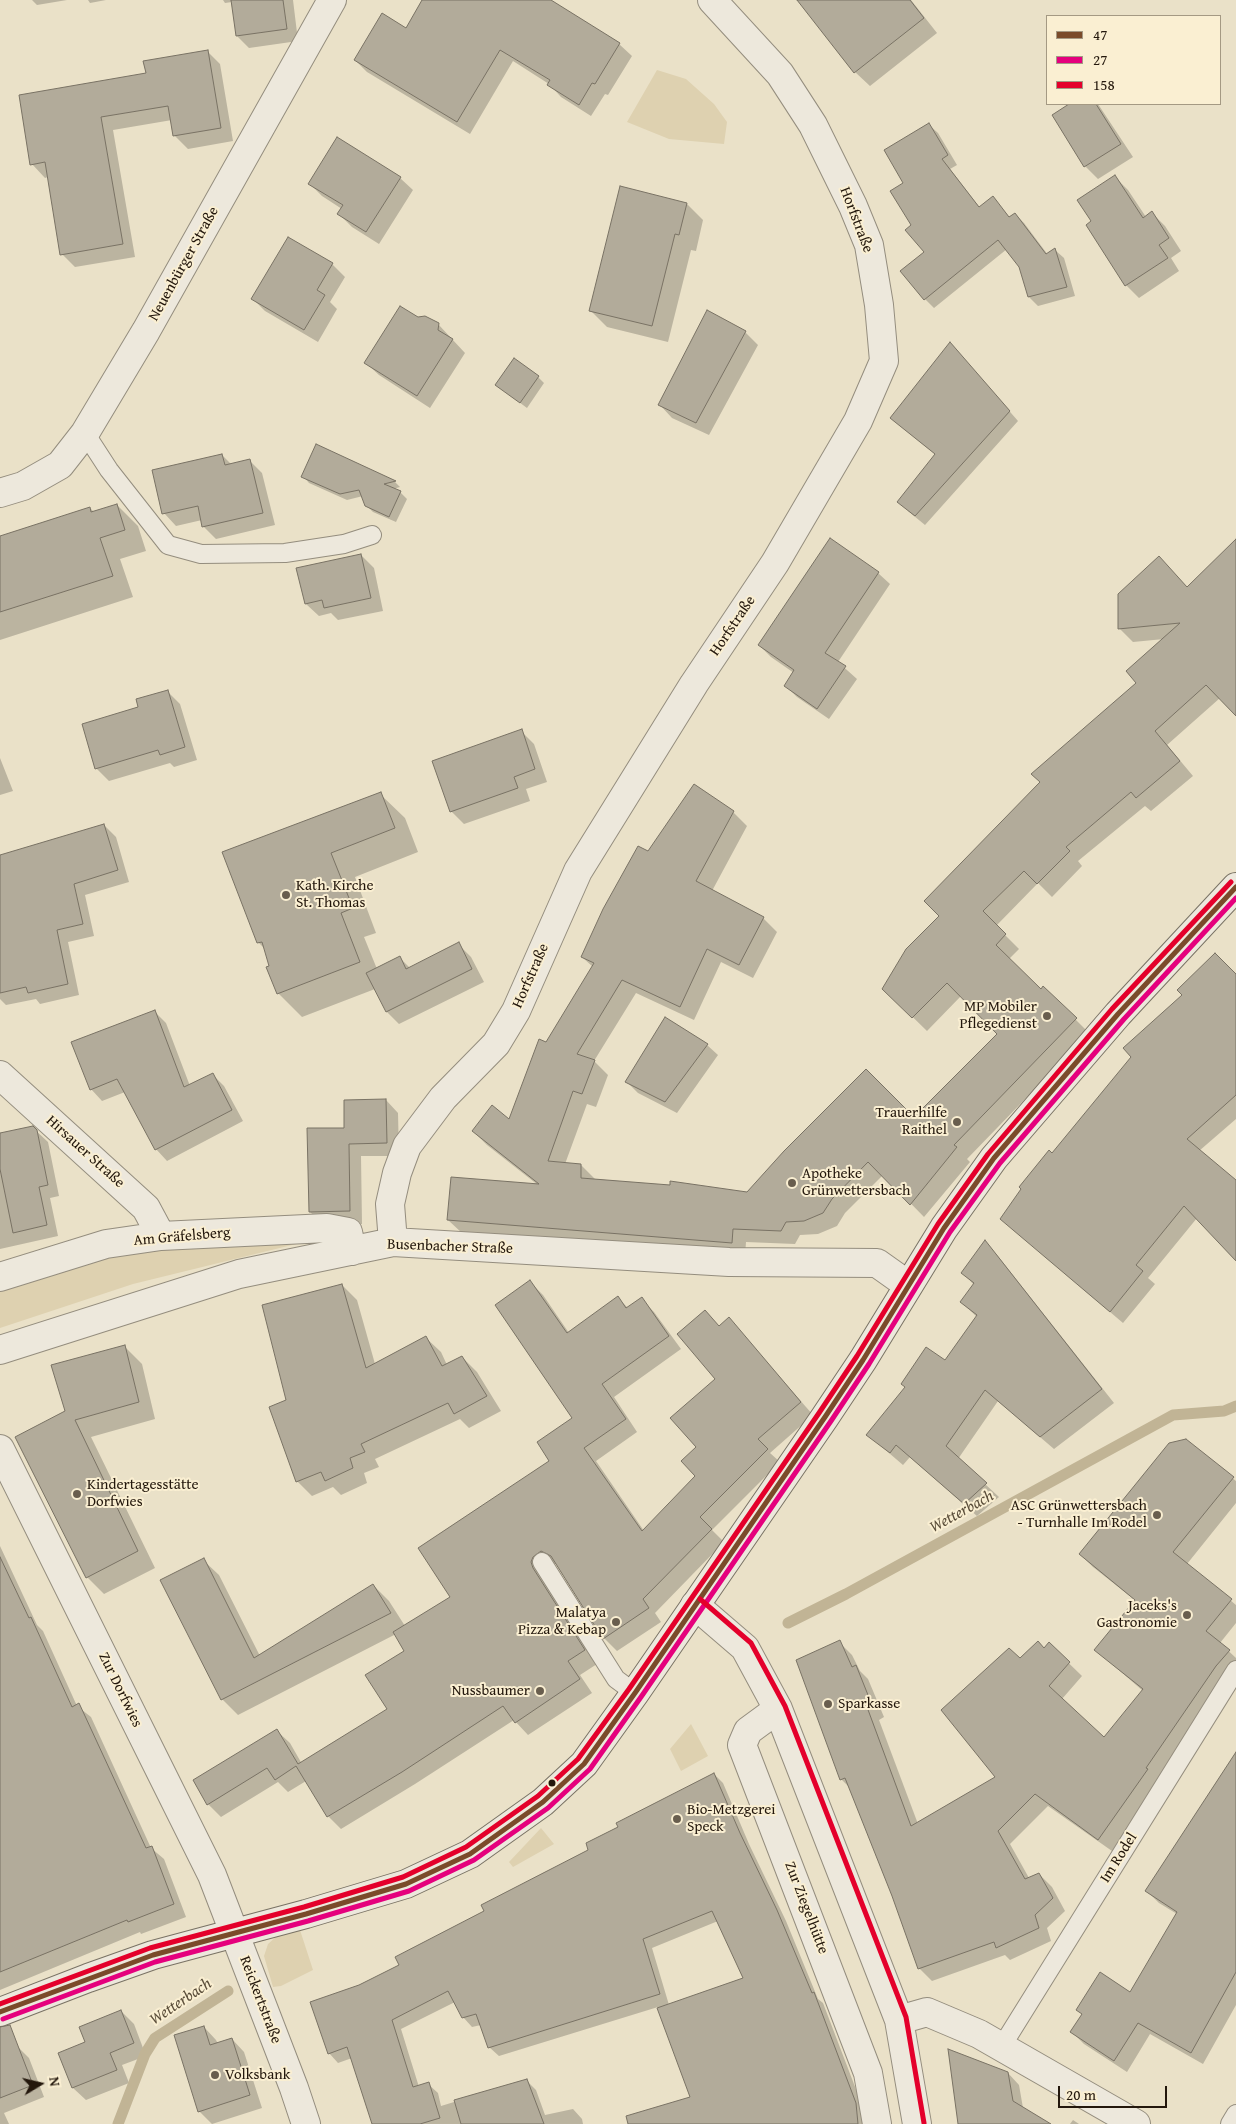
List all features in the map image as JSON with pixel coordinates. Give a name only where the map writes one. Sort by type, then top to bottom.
[{"type":"street","name":"Neuenbürger Straße","points":[[0,493],[23,486],[60,465],[85,433],[146,331],[332,0]]},
{"type":"street","name":"Horfstraße","points":[[393,1242],[390,1204],[397,1173],[408,1146],[443,1098],[496,1044],[516,1011],[578,871],[694,684],[775,563],[858,421],[884,361],[879,305],[869,245],[853,206],[813,125],[780,74],[712,0]]},
{"type":"street","points":[[0,2012],[153,1955],[373,1895],[428,1875],[470,1854],[527,1815],[584,1764],[825,1417],[863,1360],[944,1228],[994,1158],[1118,1014],[1236,887]]},
{"type":"street","name":"Hirsauer Straße","points":[[0,1075],[146,1208],[160,1236]]},
{"type":"street","name":"Am Gräfelsberg","points":[[0,1277],[106,1244],[160,1236],[327,1228],[348,1232],[352,1251]]},
{"type":"street","name":"Busenbacher Straße","points":[[0,1350],[239,1274],[393,1242],[728,1262],[877,1264],[908,1285]]},
{"type":"street","name":"Zur Dorfwies","points":[[0,1449],[212,1874],[234,1934]]},
{"type":"street","points":[[694,1605],[745,1648],[778,1709],[899,2020],[917,2124]]},
{"type":"street","name":"Zur Ziegelhütte","points":[[778,1709],[748,1731],[742,1745],[868,2073],[877,2124]]},
{"type":"street","name":"Reickertstraße","points":[[234,1934],[294,2088],[306,2124]]},
{"type":"street","points":[[899,2020],[927,2012],[1002,2046],[1136,2124]]},
{"type":"lane","points":[[85,433],[109,470],[168,545],[200,554],[285,553],[344,544],[372,535]]},
{"type":"lane","points":[[542,1562],[616,1679],[635,1693]]},
{"type":"lane","name":"Im Rodel","points":[[1002,2046],[1236,1670]]},
{"type":"lane","points":[[1230,2124],[1236,2114]]},
{"type":"shaded area","points":[[657,70],[686,79],[714,104],[727,122],[724,144],[669,139],[627,122]]},
{"type":"shaded area","points":[[295,1238],[296,1244],[133,1284],[0,1328],[0,1289],[111,1255],[158,1246]]},
{"type":"shaded area","points":[[691,1724],[708,1756],[681,1771],[670,1749]]},
{"type":"shaded area","points":[[541,1828],[554,1844],[513,1867],[509,1862]]},
{"type":"shaded area","points":[[300,1930],[313,1970],[281,1986],[273,1987],[264,1956],[268,1944],[278,1935]]},
{"type":"building","points":[[231,0],[283,0],[287,29],[236,36]]},
{"type":"building","points":[[422,0],[551,0],[620,43],[595,84],[592,83],[579,105],[547,85],[550,80],[500,50],[457,122],[354,60],[382,13],[406,28]]},
{"type":"building","points":[[797,0],[910,0],[924,18],[854,73]]},
{"type":"building","points":[[208,50],[221,128],[173,136],[168,106],[101,117],[123,244],[60,255],[45,162],[30,165],[19,95],[146,73],[143,61]]},
{"type":"building","points":[[1067,105],[1097,105],[1121,144],[1084,167],[1052,115]]},
{"type":"building","points":[[929,123],[948,155],[942,159],[979,207],[993,196],[1009,217],[1015,213],[1046,254],[1055,248],[1067,287],[1028,297],[1019,267],[998,240],[924,300],[900,271],[924,252],[905,230],[911,225],[890,191],[903,183],[884,150]]},
{"type":"building","points":[[337,137],[401,177],[366,232],[337,214],[343,205],[308,184]]},
{"type":"building","points":[[1115,175],[1143,218],[1152,211],[1169,238],[1159,245],[1168,258],[1125,286],[1086,225],[1091,221],[1077,200]]},
{"type":"building","points":[[620,186],[687,203],[679,235],[675,234],[652,326],[589,311]]},
{"type":"building","points":[[288,237],[333,263],[317,290],[325,295],[304,330],[251,299]]},
{"type":"building","points":[[400,306],[418,317],[425,316],[439,323],[438,330],[453,339],[417,396],[364,363]]},
{"type":"building","points":[[707,310],[746,331],[696,423],[658,405]]},
{"type":"building","points":[[950,342],[1010,411],[915,516],[897,502],[935,454],[890,418]]},
{"type":"building","points":[[514,358],[539,376],[520,403],[495,385]]},
{"type":"building","points":[[316,444],[396,481],[384,484],[401,491],[389,517],[365,506],[359,490],[340,494],[301,477]]},
{"type":"building","points":[[222,454],[225,465],[250,459],[263,513],[202,527],[198,506],[162,514],[152,470]]},
{"type":"building","points":[[117,504],[125,530],[100,538],[113,576],[0,612],[0,536],[90,507],[91,512]]},
{"type":"building","points":[[830,538],[879,572],[825,653],[846,666],[817,709],[784,686],[794,670],[758,645]]},
{"type":"building","points":[[1236,539],[1236,716],[1206,685],[1155,731],[1180,761],[1136,798],[1131,792],[1066,847],[1070,851],[1037,884],[1024,871],[983,911],[1006,934],[996,945],[1041,989],[1043,986],[1077,1018],[954,1145],[957,1147],[910,1205],[868,1162],[832,1199],[823,1213],[804,1221],[786,1222],[781,1231],[733,1229],[732,1243],[447,1220],[451,1177],[539,1184],[472,1131],[492,1105],[509,1119],[539,1039],[546,1042],[594,963],[581,957],[603,909],[638,846],[648,851],[694,784],[734,811],[696,881],[764,917],[739,965],[707,949],[680,1007],[622,980],[577,1054],[595,1060],[582,1094],[573,1091],[548,1161],[581,1164],[581,1178],[670,1185],[670,1181],[747,1192],[784,1151],[866,1069],[914,1117],[997,1034],[947,983],[912,1018],[882,989],[906,949],[939,916],[924,901],[1040,782],[1031,774],[1136,683],[1126,671],[1180,623],[1118,629],[1118,594],[1159,556],[1187,587]]},
{"type":"building","points":[[361,554],[371,598],[324,608],[322,600],[305,604],[296,568]]},
{"type":"building","points":[[168,690],[185,747],[160,755],[158,750],[95,769],[82,724],[138,707],[136,699]]},
{"type":"building","points":[[522,729],[535,769],[514,777],[518,788],[450,812],[432,761]]},
{"type":"building","name":"Kath. Kirche St. Thomas","points":[[381,792],[395,828],[331,853],[353,908],[341,913],[360,962],[277,994],[266,967],[269,966],[262,942],[257,943],[222,852]]},
{"type":"building","points":[[104,824],[118,870],[74,884],[83,924],[57,930],[68,984],[28,993],[26,987],[0,993],[0,855]]},
{"type":"building","points":[[459,942],[472,969],[386,1012],[366,973],[400,956],[406,969]]},
{"type":"building","points":[[1215,953],[1236,974],[1236,1095],[1187,1139],[1236,1180],[1236,1261],[1184,1206],[1136,1265],[1143,1271],[1110,1312],[1000,1219],[1021,1189],[1019,1187],[1049,1150],[1052,1153],[1131,1057],[1123,1048],[1182,995],[1177,990]]},
{"type":"building","points":[[155,1010],[184,1087],[213,1073],[232,1110],[155,1150],[117,1079],[90,1090],[71,1042]]},
{"type":"building","points":[[665,1017],[708,1044],[665,1102],[625,1082]]},
{"type":"building","points":[[386,1099],[387,1143],[349,1144],[350,1211],[309,1212],[307,1128],[344,1128],[344,1100]]},
{"type":"building","points":[[33,1126],[37,1130],[48,1185],[39,1187],[47,1225],[13,1233],[0,1169],[0,1133]]},
{"type":"building","points":[[985,1240],[1102,1389],[1040,1437],[985,1390],[946,1446],[987,1483],[964,1504],[896,1445],[890,1453],[866,1435],[905,1387],[901,1384],[926,1347],[945,1360],[977,1315],[960,1302],[974,1283],[961,1273]]},
{"type":"building","points":[[530,1280],[567,1333],[618,1296],[626,1308],[642,1297],[669,1336],[602,1384],[626,1419],[584,1448],[642,1531],[695,1476],[681,1461],[696,1447],[670,1418],[715,1379],[677,1334],[705,1310],[719,1326],[729,1317],[801,1402],[758,1439],[768,1449],[700,1517],[712,1529],[643,1599],[649,1608],[603,1639],[551,1556],[541,1551],[533,1557],[531,1562],[533,1568],[585,1650],[568,1661],[580,1679],[515,1723],[503,1706],[402,1772],[327,1817],[296,1766],[275,1780],[267,1768],[207,1805],[193,1780],[277,1729],[298,1764],[387,1709],[365,1675],[404,1651],[393,1632],[450,1597],[418,1548],[549,1461],[537,1442],[572,1418],[495,1305]]},
{"type":"building","points":[[342,1284],[366,1368],[426,1336],[442,1366],[462,1356],[487,1396],[454,1414],[448,1403],[361,1444],[365,1452],[350,1458],[353,1468],[325,1481],[321,1472],[296,1482],[269,1407],[286,1400],[262,1305]]},
{"type":"building","name":"Kindertagesstätte Dorfwies","points":[[125,1345],[139,1402],[75,1420],[138,1551],[86,1578],[15,1437],[65,1411],[51,1365]]},
{"type":"building","points":[[1186,1439],[1234,1477],[1173,1552],[1232,1599],[1206,1631],[1230,1650],[1216,1666],[1146,1768],[1148,1769],[1098,1840],[1035,1794],[998,1831],[1025,1879],[1039,1873],[1053,1898],[1035,1915],[1039,1928],[996,1948],[994,1942],[918,1969],[892,1896],[845,1778],[840,1780],[796,1660],[840,1640],[852,1667],[856,1665],[872,1705],[867,1707],[911,1826],[995,1777],[941,1710],[1009,1648],[1020,1658],[1038,1641],[1044,1648],[1049,1642],[1070,1662],[1049,1686],[1104,1737],[1143,1689],[1094,1650],[1135,1600],[1079,1554],[1169,1443]]},
{"type":"building","points":[[0,1557],[29,1618],[31,1617],[72,1707],[79,1703],[146,1848],[152,1846],[174,1904],[128,1922],[127,1920],[0,1972]]},
{"type":"building","points":[[204,1558],[254,1658],[373,1584],[391,1613],[221,1700],[160,1580]]},
{"type":"building","points":[[1236,1752],[1236,1972],[1191,2053],[1138,2023],[1114,2061],[1070,2032],[1082,2014],[1076,2010],[1100,1972],[1130,1992],[1177,1912],[1145,1891]]},
{"type":"building","points":[[714,1773],[777,1910],[812,1993],[814,1992],[856,2103],[858,2124],[628,2124],[626,2116],[690,2097],[657,2008],[743,1978],[712,1911],[643,1939],[660,1994],[488,2048],[476,2014],[462,2018],[448,1991],[392,2020],[413,2087],[429,2082],[440,2118],[420,2124],[372,2124],[347,2047],[328,2054],[310,2002],[359,1985],[399,1965],[395,1957],[484,1911],[481,1905],[588,1850],[586,1843],[618,1827],[616,1823]]},
{"type":"building","points":[[121,2010],[134,2043],[110,2053],[117,2070],[72,2088],[58,2053],[85,2042],[79,2027]]},
{"type":"building","points":[[10,2025],[33,2085],[0,2098],[0,2027]]},
{"type":"building","name":"Volksbank","points":[[204,2026],[210,2045],[232,2038],[250,2095],[198,2112],[174,2035]]},
{"type":"building","points":[[948,2049],[1008,2072],[1013,2101],[1051,2124],[958,2124]]},
{"type":"building","points":[[527,2079],[544,2124],[461,2124],[454,2100]]},
{"type":"waterway","name":"Wetterbach","points":[[788,1623],[846,1594],[1173,1415],[1224,1411],[1236,1406]]},
{"type":"waterway","name":"Wetterbach","points":[[118,2124],[145,2054],[155,2038],[228,1991]]},
{"type":"transit line","name":"158","points":[[0,2004],[150,1948],[304,1907],[403,1877],[466,1847],[538,1796],[578,1759],[629,1689],[819,1413],[857,1356],[938,1224],[988,1154],[1112,1009],[1231,882]]},
{"type":"transit line","name":"47","points":[[0,2012],[153,1955],[306,1914],[406,1884],[470,1854],[543,1802],[584,1764],[635,1693],[825,1417],[863,1360],[944,1228],[994,1158],[1118,1014],[1236,887]]},
{"type":"transit line","name":"27","points":[[3,2019],[155,1962],[308,1921],[409,1891],[474,1860],[548,1808],[590,1769],[641,1697],[831,1421],[869,1364],[950,1232],[1000,1163],[1124,1019],[1236,898]]},
{"type":"transit line","name":"158","points":[[700,1599],[751,1643],[785,1706],[906,2017],[924,2123]]},
{"type":"place","name":"Kath. Kirche St. Thomas","points":[[286,895]]},
{"type":"place","name":"MP Mobiler Pflegedienst","points":[[1047,1016]]},
{"type":"place","name":"Trauerhilfe Raithel","points":[[957,1122]]},
{"type":"place","name":"Apotheke Grünwettersbach","points":[[792,1183]]},
{"type":"place","name":"Kindertagesstätte Dorfwies","points":[[77,1494]]},
{"type":"place","name":"ASC Grünwettersbach - Turnhalle Im Rodel","points":[[1157,1515]]},
{"type":"place","name":"Jaceks's Gastronomie","points":[[1187,1615]]},
{"type":"place","name":"Malatya Pizza & Kebap","points":[[616,1622]]},
{"type":"place","name":"Nussbaumer","points":[[540,1691]]},
{"type":"place","name":"Sparkasse","points":[[828,1704]]},
{"type":"place","name":"Bio-Metzgerei Speck","points":[[677,1819]]},
{"type":"place","name":"Volksbank","points":[[215,2075]]}]
